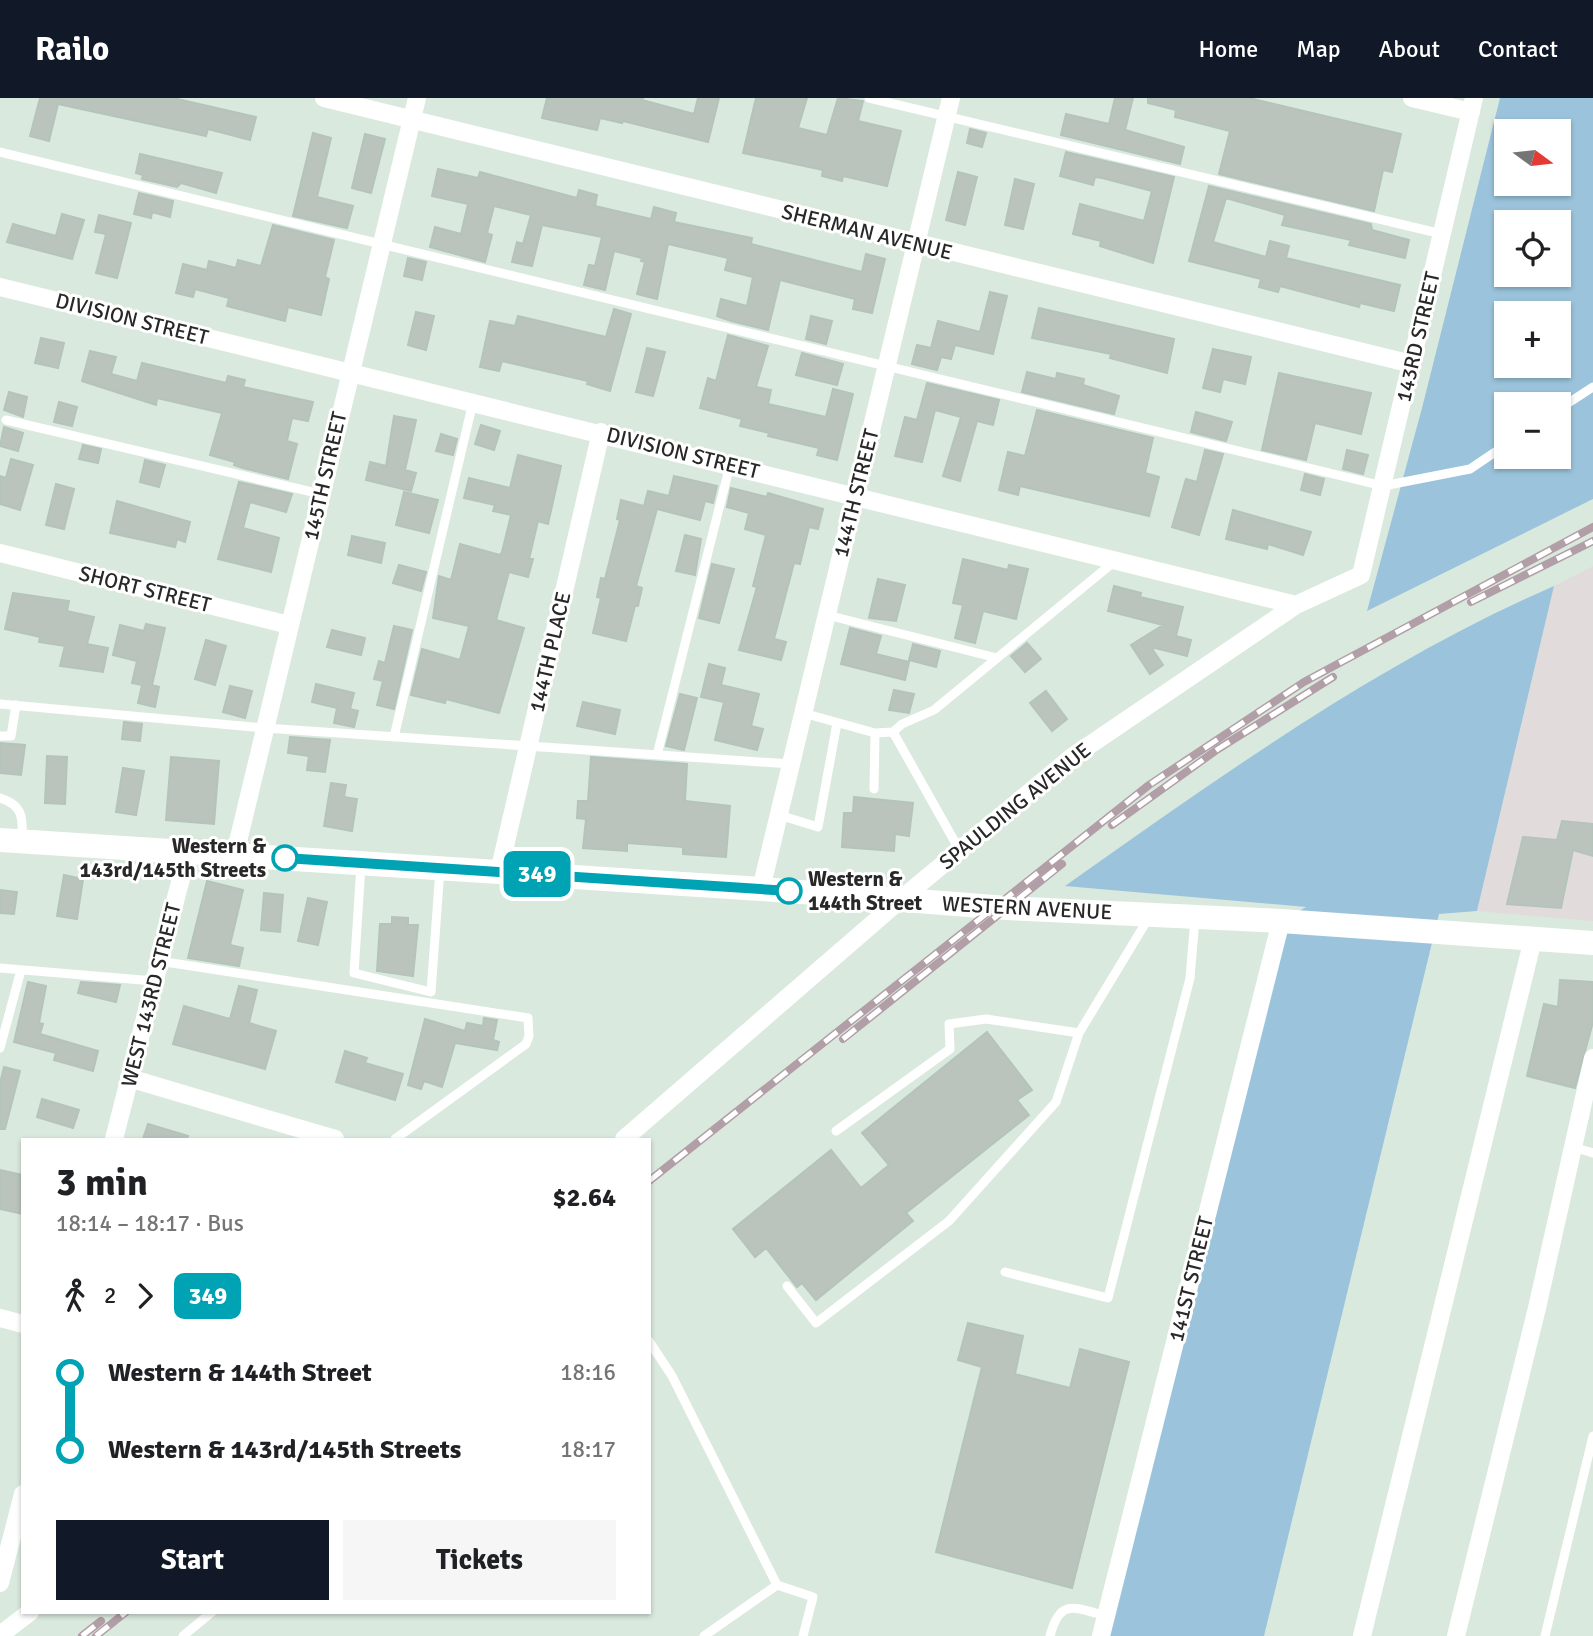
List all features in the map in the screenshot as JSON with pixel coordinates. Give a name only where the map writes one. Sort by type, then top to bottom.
[{"type":"main road","name":"WESTERN AVENUE","points":[[11,841],[1593,943]]},
{"type":"street","name":"SHERMAN AVENUE","points":[[324,98],[1412,364]]},
{"type":"street","name":"145TH STREET","points":[[235,854],[417,98]]},
{"type":"street","name":"144TH STREET","points":[[761,889],[951,98]]},
{"type":"street","points":[[1412,98],[1473,105]]},
{"type":"street","name":"143RD STREET","points":[[1296,605],[1361,575],[1473,105]]},
{"type":"street","name":"DIVISION STREET","points":[[0,287],[601,432],[1296,605]]},
{"type":"street","name":"144TH PLACE","points":[[499,872],[601,432]]},
{"type":"street","name":"SHORT STREET","points":[[0,553],[289,625]]},
{"type":"street","name":"SPAULDING AVENUE","points":[[625,1138],[900,900],[1072,757],[1296,605]]},
{"type":"street","name":"WEST 143RD STREET","points":[[114,1138],[188,851]]},
{"type":"street","name":"141ST STREET","points":[[1101,1636],[1281,921]]},
{"type":"street","points":[[1362,1636],[1533,939]]},
{"type":"street","points":[[1456,1636],[1593,1058]]},
{"type":"street","points":[[129,1078],[332,1138]]},
{"type":"street","points":[[0,1318],[21,1323]]},
{"type":"street","points":[[0,1583],[21,1502]]},
{"type":"street","points":[[0,1635],[27,1614]]},
{"type":"lane","points":[[869,98],[1442,234]]},
{"type":"lane","points":[[0,152],[1383,486],[1470,469],[1494,453]]},
{"type":"lane","points":[[1571,402],[1593,387]]},
{"type":"lane","points":[[394,737],[473,402]]},
{"type":"lane","points":[[6,420],[321,494]]},
{"type":"lane","points":[[657,755],[730,464]]},
{"type":"lane","points":[[803,713],[875,733],[892,732],[902,724],[934,710],[1116,560]]},
{"type":"lane","points":[[827,615],[997,658]]},
{"type":"lane","points":[[0,704],[265,728],[791,764]]},
{"type":"lane","points":[[0,736],[10,736],[16,705]]},
{"type":"lane","points":[[779,815],[818,827],[837,723]]},
{"type":"lane","points":[[892,732],[960,852]]},
{"type":"lane","points":[[874,789],[875,733]]},
{"type":"lane","points":[[0,798],[19,807],[23,817],[11,841]]},
{"type":"lane","points":[[361,863],[354,973],[431,992],[440,868]]},
{"type":"lane","points":[[787,1286],[816,1323],[949,1221],[1056,1102],[1079,1033],[1150,914]]},
{"type":"lane","points":[[1004,1272],[1108,1298],[1190,978],[1195,917]]},
{"type":"lane","points":[[159,961],[528,1018],[529,1036],[526,1045],[395,1138]]},
{"type":"lane","points":[[0,968],[155,981]]},
{"type":"lane","points":[[0,1048],[21,970]]},
{"type":"lane","points":[[836,1131],[950,1049],[949,1024],[986,1019],[1079,1033]]},
{"type":"lane","points":[[1573,1147],[1593,1153]]},
{"type":"lane","points":[[651,1344],[672,1376],[777,1585],[813,1597],[803,1636]]},
{"type":"lane","points":[[1545,1636],[1593,1436]]},
{"type":"lane","points":[[704,1636],[777,1585]]},
{"type":"lane","points":[[1050,1636],[1055,1618],[1062,1610],[1072,1607],[1106,1616]]},
{"type":"lane","points":[[183,1636],[210,1614]]},
{"type":"shaded area","points":[[1500,98],[1593,98],[1593,499],[1367,611],[1422,408],[1494,122],[1494,196],[1572,196],[1572,119],[1495,119]]},
{"type":"shaded area","points":[[1593,566],[1593,921],[1477,911],[1554,586]]},
{"type":"shaded area","points":[[1554,586],[1477,911],[1439,914],[1264,1636],[1102,1636],[1281,921],[1306,907],[1065,886],[1302,723],[1426,649]]},
{"type":"building","points":[[40,98],[173,98],[256,117],[250,140],[208,129],[206,136],[58,104],[49,141],[30,136]]},
{"type":"building","points":[[547,98],[643,98],[642,100],[694,114],[698,98],[719,98],[708,142],[623,121],[622,123],[600,118],[597,130],[542,118]]},
{"type":"building","points":[[756,98],[807,98],[798,128],[827,135],[838,98],[863,101],[858,121],[901,131],[887,186],[843,176],[842,181],[822,176],[823,170],[743,153]]},
{"type":"building","points":[[1115,98],[1133,98],[1125,130],[1184,147],[1180,164],[1061,135],[1066,114],[1109,124]]},
{"type":"building","points":[[1148,98],[1249,98],[1401,134],[1392,172],[1383,170],[1374,211],[1219,174],[1230,131],[1175,117],[1176,110],[1148,103]]},
{"type":"building","points":[[970,129],[986,133],[982,147],[967,143]]},
{"type":"building","points":[[313,133],[331,138],[317,197],[353,206],[347,228],[293,216]]},
{"type":"building","points":[[365,134],[385,139],[371,193],[352,188]]},
{"type":"building","points":[[1066,152],[1174,177],[1153,263],[1100,246],[1101,241],[1073,234],[1080,204],[1144,221],[1152,191],[1102,178],[1095,177],[1093,185],[1060,176]]},
{"type":"building","points":[[140,154],[222,173],[216,193],[181,183],[177,187],[142,179],[143,175],[136,173]]},
{"type":"building","points":[[438,169],[478,178],[480,172],[577,198],[579,190],[597,195],[595,206],[651,219],[654,207],[676,213],[674,222],[752,238],[751,244],[862,272],[866,254],[885,259],[872,313],[853,309],[855,299],[780,280],[768,330],[731,321],[717,316],[721,299],[747,306],[753,277],[725,270],[728,258],[668,244],[657,299],[637,294],[645,262],[641,261],[642,258],[614,251],[605,290],[584,285],[589,265],[595,266],[602,237],[542,225],[532,266],[512,262],[517,242],[523,244],[531,215],[494,206],[487,233],[492,235],[485,262],[430,247],[435,227],[461,234],[468,204],[432,196]]},
{"type":"building","points":[[958,172],[977,177],[965,225],[946,220]]},
{"type":"building","points":[[1015,179],[1034,184],[1023,229],[1005,225]]},
{"type":"building","points":[[1209,186],[1371,224],[1372,230],[1409,240],[1405,258],[1349,245],[1351,240],[1282,225],[1285,215],[1226,198],[1213,242],[1266,257],[1270,241],[1289,246],[1286,258],[1400,285],[1394,311],[1360,303],[1359,307],[1280,286],[1278,292],[1259,287],[1261,279],[1189,261]]},
{"type":"building","points":[[139,193],[173,201],[170,217],[152,212],[151,218],[134,214]]},
{"type":"building","points":[[62,214],[84,220],[72,259],[7,242],[13,224],[56,236]]},
{"type":"building","points":[[99,215],[131,223],[117,278],[96,273],[106,234],[95,232]]},
{"type":"building","points":[[273,225],[334,240],[325,277],[329,279],[321,315],[288,307],[285,321],[227,306],[229,298],[195,289],[193,297],[176,293],[183,264],[207,270],[209,261],[236,268],[238,260],[261,266]]},
{"type":"building","points":[[408,258],[426,262],[422,280],[404,276]]},
{"type":"building","points":[[990,292],[1007,296],[993,354],[955,345],[951,359],[941,357],[937,370],[912,364],[917,345],[931,348],[938,321],[980,332]]},
{"type":"building","points":[[1039,308],[1174,339],[1167,373],[1110,358],[1111,354],[1032,338]]},
{"type":"building","points":[[614,309],[631,314],[610,391],[587,384],[588,381],[502,361],[499,371],[480,367],[490,321],[515,326],[518,316],[606,337]]},
{"type":"building","points":[[416,312],[434,316],[426,350],[408,345]]},
{"type":"building","points":[[811,316],[832,321],[826,344],[806,339]]},
{"type":"building","points":[[728,335],[768,346],[756,387],[771,390],[768,404],[826,417],[833,389],[853,394],[837,460],[817,455],[819,448],[768,436],[769,433],[740,426],[742,419],[700,408],[708,378],[716,381]]},
{"type":"building","points":[[41,338],[64,343],[58,368],[35,363]]},
{"type":"building","points":[[647,348],[665,352],[653,396],[636,392]]},
{"type":"building","points":[[1213,349],[1251,357],[1245,384],[1223,379],[1220,392],[1203,388]]},
{"type":"building","points":[[90,351],[116,357],[111,374],[137,381],[142,363],[226,383],[228,376],[245,380],[243,387],[313,402],[308,421],[292,418],[287,441],[297,444],[288,479],[243,468],[234,465],[235,462],[210,455],[222,413],[157,398],[156,405],[82,381]]},
{"type":"building","points":[[802,353],[843,364],[837,385],[796,375]]},
{"type":"building","points":[[1027,372],[1056,379],[1057,373],[1084,379],[1083,385],[1119,396],[1114,414],[1022,392]]},
{"type":"building","points":[[1279,373],[1371,393],[1361,434],[1315,423],[1306,460],[1262,450]]},
{"type":"building","points":[[927,383],[999,400],[993,425],[977,421],[960,481],[943,476],[961,417],[935,410],[922,462],[895,456],[905,417],[917,420]]},
{"type":"building","points":[[9,392],[27,397],[23,417],[4,410]]},
{"type":"building","points":[[59,402],[77,407],[72,426],[54,422]]},
{"type":"building","points":[[1037,410],[1153,438],[1145,473],[1159,477],[1149,516],[1020,486],[1018,495],[999,490],[1008,452],[1025,456]]},
{"type":"building","points":[[1196,412],[1232,422],[1226,441],[1191,432]]},
{"type":"building","points":[[394,416],[416,420],[405,470],[416,473],[411,491],[366,480],[370,462],[386,466]]},
{"type":"building","points":[[481,425],[500,431],[494,450],[475,444]]},
{"type":"building","points":[[4,427],[23,433],[18,451],[0,446]]},
{"type":"building","points":[[441,434],[457,439],[453,455],[436,451]]},
{"type":"building","points":[[83,445],[101,449],[98,463],[79,459]]},
{"type":"building","points":[[1205,450],[1223,454],[1199,535],[1172,527],[1186,479],[1197,482]]},
{"type":"building","points":[[1347,450],[1368,455],[1363,474],[1343,469]]},
{"type":"building","points":[[518,455],[561,466],[548,524],[538,521],[529,559],[533,559],[528,577],[509,572],[496,620],[524,628],[499,713],[446,699],[445,703],[411,695],[422,649],[460,660],[469,626],[433,618],[439,576],[451,580],[460,544],[500,555],[502,552],[511,515],[493,511],[495,505],[464,498],[469,478],[510,488]]},
{"type":"building","points":[[11,459],[33,465],[20,510],[0,504],[0,476],[6,478]]},
{"type":"building","points":[[145,460],[165,465],[159,487],[140,482]]},
{"type":"building","points":[[1305,474],[1324,479],[1320,495],[1301,490]]},
{"type":"building","points":[[674,476],[717,486],[713,503],[705,501],[700,520],[657,509],[636,586],[642,588],[638,606],[635,606],[626,641],[593,633],[601,598],[597,597],[601,578],[605,579],[620,520],[617,519],[621,500],[644,506],[648,491],[669,496]]},
{"type":"building","points":[[239,482],[292,494],[286,512],[250,502],[243,528],[279,538],[271,572],[218,559]]},
{"type":"building","points":[[56,484],[74,489],[64,529],[46,525]]},
{"type":"building","points":[[731,488],[767,497],[768,493],[823,509],[818,529],[809,527],[800,564],[794,563],[774,639],[786,642],[781,660],[739,650],[757,587],[753,586],[766,535],[745,529],[749,513],[727,507]]},
{"type":"building","points":[[404,492],[438,500],[429,533],[396,525]]},
{"type":"building","points":[[117,501],[190,522],[185,542],[177,539],[175,547],[110,533]]},
{"type":"building","points":[[1233,510],[1311,532],[1303,555],[1268,544],[1267,549],[1226,539]]},
{"type":"building","points":[[685,535],[701,539],[695,575],[676,571]]},
{"type":"building","points":[[352,536],[385,543],[381,563],[348,555]]},
{"type":"building","points":[[963,559],[1008,570],[1009,565],[1028,569],[1016,619],[983,611],[975,643],[955,638],[963,605],[953,603]]},
{"type":"building","points":[[712,564],[734,569],[719,623],[699,618]]},
{"type":"building","points":[[399,565],[426,572],[421,591],[393,583]]},
{"type":"building","points":[[878,579],[905,585],[896,621],[869,618]]},
{"type":"building","points":[[1114,586],[1141,593],[1140,597],[1183,607],[1176,636],[1191,640],[1187,656],[1151,647],[1163,665],[1150,674],[1131,645],[1163,625],[1108,611]]},
{"type":"building","points":[[13,593],[69,601],[67,611],[94,617],[87,644],[108,648],[103,672],[60,666],[65,646],[39,642],[40,637],[5,629]]},
{"type":"building","points":[[146,624],[165,628],[152,685],[159,687],[155,707],[138,703],[142,685],[132,683],[137,661],[113,655],[120,625],[144,631]]},
{"type":"building","points":[[394,626],[412,630],[394,709],[377,705],[383,681],[374,679],[379,661],[385,663]]},
{"type":"building","points":[[850,628],[881,636],[876,654],[909,662],[905,680],[841,664]]},
{"type":"building","points":[[332,630],[365,638],[361,655],[327,647]]},
{"type":"building","points":[[206,640],[226,646],[215,685],[195,679]]},
{"type":"building","points":[[1027,643],[1041,659],[1025,672],[1011,656]]},
{"type":"building","points":[[913,644],[940,651],[936,667],[909,660]]},
{"type":"building","points":[[709,664],[725,668],[721,685],[759,694],[751,726],[763,729],[757,750],[715,740],[724,702],[701,697]]},
{"type":"building","points":[[316,684],[354,693],[350,709],[358,711],[354,727],[334,723],[337,708],[312,702]]},
{"type":"building","points":[[230,686],[252,691],[245,718],[223,712]]},
{"type":"building","points":[[894,690],[914,694],[909,713],[889,710]]},
{"type":"building","points":[[1046,691],[1067,719],[1052,731],[1030,703]]},
{"type":"building","points":[[680,694],[697,698],[684,750],[666,746]]},
{"type":"building","points":[[583,702],[620,710],[615,734],[577,726]]},
{"type":"building","points":[[124,722],[142,724],[140,741],[122,739]]},
{"type":"building","points":[[290,737],[330,740],[325,772],[307,770],[309,756],[288,753]]},
{"type":"building","points":[[0,743],[25,745],[21,775],[0,773]]},
{"type":"building","points":[[47,756],[67,757],[65,804],[45,803]]},
{"type":"building","points":[[171,757],[219,761],[214,824],[166,820]]},
{"type":"building","points":[[591,757],[687,764],[685,801],[730,806],[726,857],[683,854],[683,847],[627,843],[627,851],[583,848],[586,819],[577,818],[578,801],[588,801]]},
{"type":"building","points":[[123,768],[144,771],[136,815],[116,812]]},
{"type":"building","points":[[331,783],[346,785],[344,797],[357,799],[352,831],[324,826]]},
{"type":"building","points":[[854,797],[913,803],[909,836],[895,834],[894,851],[842,847],[844,813],[853,813]]},
{"type":"building","points":[[1562,821],[1593,824],[1593,856],[1573,850],[1561,908],[1507,904],[1523,837],[1557,840]]},
{"type":"building","points":[[64,875],[83,879],[77,919],[57,916]]},
{"type":"building","points":[[207,881],[243,890],[230,945],[243,948],[239,966],[188,958]]},
{"type":"building","points":[[0,890],[17,892],[14,914],[0,913]]},
{"type":"building","points":[[264,893],[283,895],[280,932],[261,930]]},
{"type":"building","points":[[308,898],[327,902],[318,945],[298,941]]},
{"type":"building","points":[[392,917],[408,918],[408,925],[418,925],[413,976],[377,971],[380,924],[392,924]]},
{"type":"building","points":[[1560,980],[1593,982],[1593,1022],[1575,1088],[1527,1076],[1544,1004],[1558,1007]]},
{"type":"building","points":[[28,982],[46,986],[39,1023],[43,1024],[40,1034],[98,1051],[93,1071],[54,1060],[56,1053],[14,1042]]},
{"type":"building","points":[[81,982],[120,985],[116,1002],[78,993]]},
{"type":"building","points":[[239,986],[257,990],[249,1023],[276,1031],[265,1069],[173,1044],[184,1006],[230,1019]]},
{"type":"building","points":[[484,1018],[497,1020],[493,1040],[499,1042],[497,1050],[455,1043],[442,1087],[424,1081],[421,1089],[408,1085],[425,1019],[465,1031],[467,1023],[483,1026]]},
{"type":"building","points":[[987,1032],[1032,1090],[1017,1100],[1029,1115],[906,1213],[913,1221],[816,1300],[802,1283],[797,1287],[766,1248],[755,1257],[733,1229],[831,1150],[861,1188],[889,1165],[862,1133]]},
{"type":"building","points":[[345,1051],[367,1058],[365,1063],[403,1074],[395,1100],[336,1082]]},
{"type":"building","points":[[4,1067],[20,1071],[5,1129],[0,1129],[0,1083]]},
{"type":"building","points":[[42,1099],[79,1110],[73,1128],[37,1117]]},
{"type":"building","points":[[148,1124],[188,1136],[187,1138],[143,1138]]},
{"type":"building","points":[[0,1170],[21,1175],[21,1214],[0,1209]]},
{"type":"building","points":[[968,1323],[1023,1336],[1015,1374],[1070,1388],[1080,1349],[1129,1362],[1072,1588],[936,1552],[982,1367],[958,1360]]},
{"type":"railway","points":[[651,1179],[1149,785],[1304,682],[1593,527]]},
{"type":"railway","points":[[1471,602],[1593,541]]},
{"type":"railway","points":[[1112,825],[1218,749],[1333,677]]},
{"type":"railway","points":[[843,1039],[1062,864]]},
{"type":"railway","points":[[96,1636],[124,1614]]},
{"type":"railway","points":[[82,1636],[101,1621]]},
{"type":"bus line","name":"349","points":[[285,858],[789,891]]},
{"type":"place","name":"Western & 143rd/145th Streets","points":[[285,858]]},
{"type":"place","name":"Western & 144th Street","points":[[789,891]]}]
